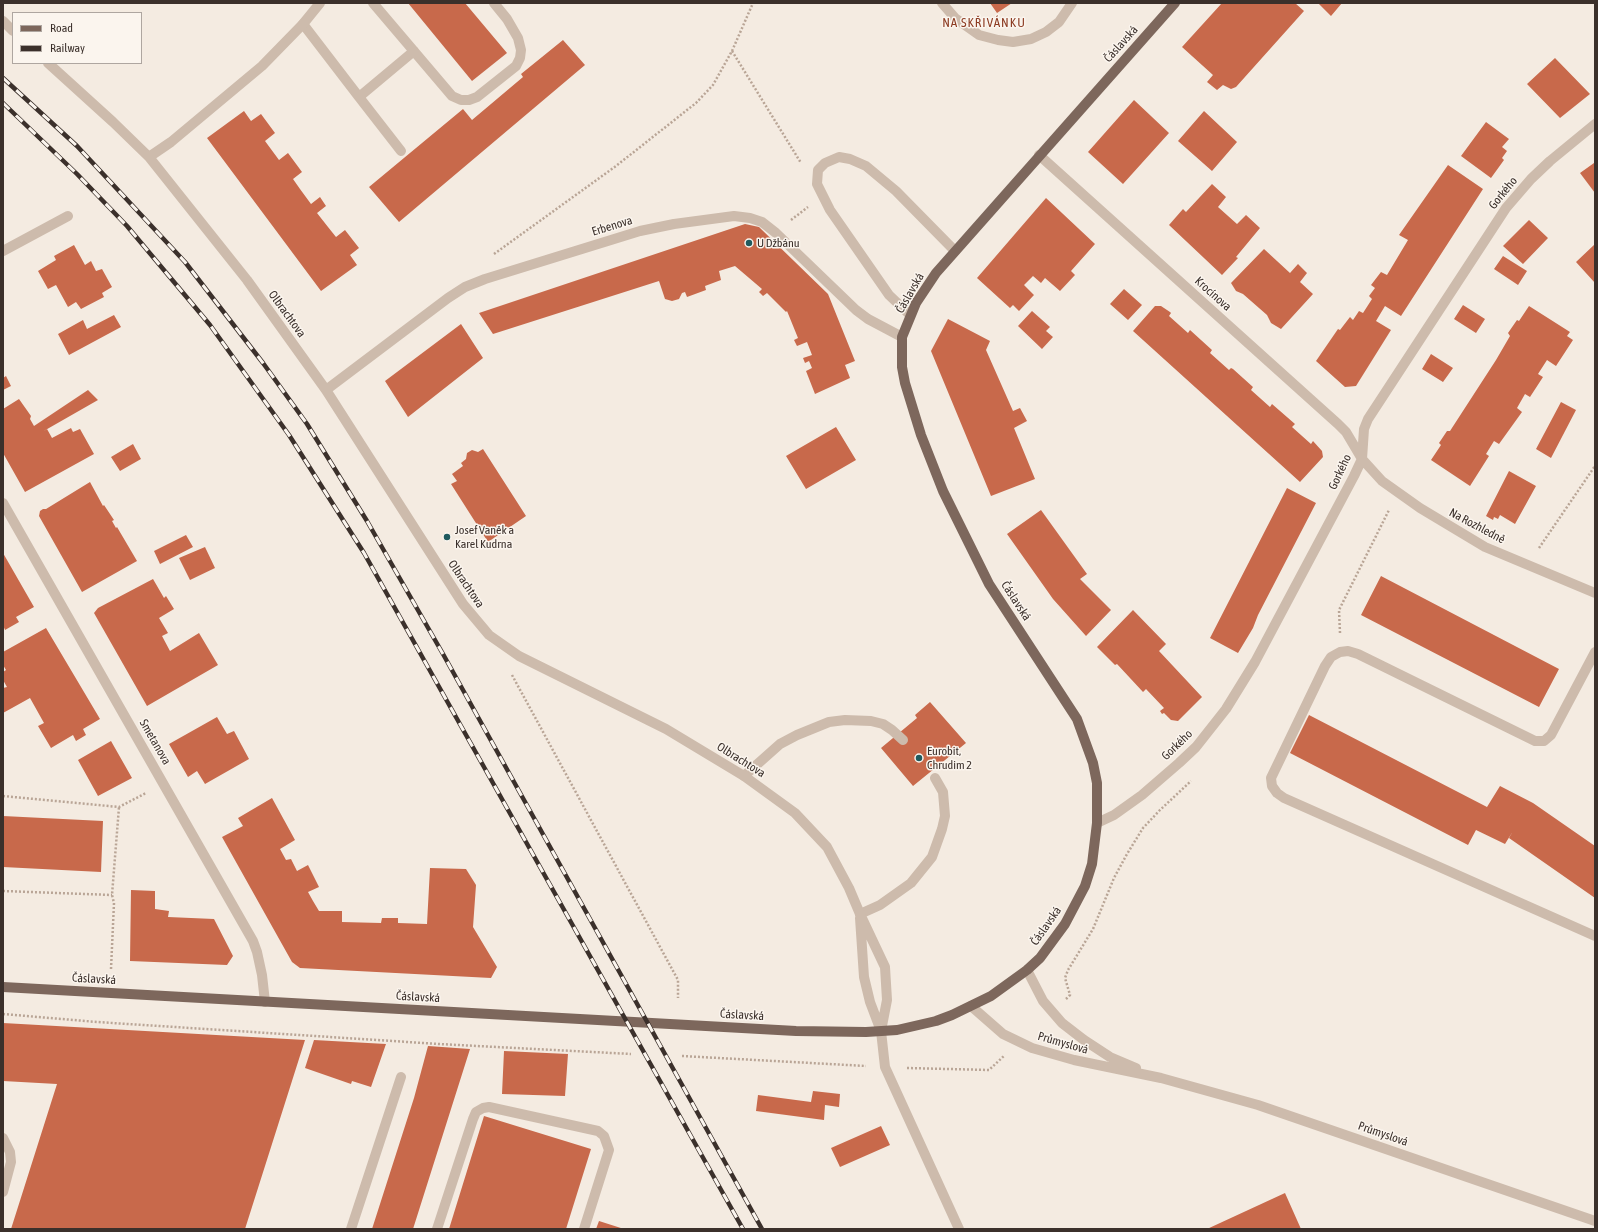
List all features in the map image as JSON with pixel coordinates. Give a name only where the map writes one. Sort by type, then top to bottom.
[{"type":"main road","name":"Čáslavská","points":[[3,988],[796,1031],[881,1031],[897,1030],[936,1020],[971,1006],[1009,985],[1027,970],[1051,943],[1076,906],[1092,864],[1097,823],[1097,783],[1086,740],[1077,719],[989,584],[944,491],[921,435],[906,389],[902,367],[902,337],[910,315],[922,293],[955,251],[1175,3]]},
{"type":"street","points":[[149,158],[262,66],[303,24],[320,3]]},
{"type":"street","points":[[373,3],[452,96],[461,100],[469,100],[476,97],[516,66],[520,58],[518,38],[507,19],[494,3]]},
{"type":"street","points":[[942,3],[955,18],[979,35],[1013,42],[1031,39],[1046,32],[1059,22],[1072,3]]},
{"type":"street","points":[[3,21],[12,30]]},
{"type":"street","points":[[303,24],[401,151]]},
{"type":"street","points":[[359,97],[414,51]]},
{"type":"street","name":"Olbrachtova","points":[[49,64],[113,122],[149,158],[247,280],[326,390],[475,621],[504,647],[534,664],[666,729],[744,776],[795,813],[827,847],[849,888],[885,967],[886,1000],[881,1031]]},
{"type":"street","name":"Gorkého","points":[[1097,823],[1114,814],[1142,795],[1196,746],[1226,709],[1255,662],[1362,459],[1364,429],[1368,420],[1506,208],[1545,166],[1595,124]]},
{"type":"street","name":"Krocínova","points":[[1039,155],[1338,424],[1346,432],[1362,459]]},
{"type":"street","points":[[910,315],[889,295],[822,196],[817,184],[818,170],[826,163],[839,157],[850,159],[876,173],[955,251]]},
{"type":"street","points":[[3,251],[68,216]]},
{"type":"street","name":"Erbenova","points":[[326,390],[448,298],[465,287],[485,279],[640,231],[674,224],[734,216],[750,218],[776,233],[856,310],[902,337]]},
{"type":"street","name":"Na Rozhledně","points":[[1362,459],[1370,469],[1394,490],[1463,535],[1509,558],[1595,593]]},
{"type":"street","name":"Smetanova","points":[[3,502],[249,935],[260,964],[265,1002]]},
{"type":"street","points":[[1595,652],[1551,735],[1544,741],[1535,741],[1358,654],[1340,652],[1331,658],[1325,666],[1273,770],[1272,786],[1276,793],[1595,936]]},
{"type":"street","points":[[744,776],[780,744],[797,735],[829,722],[845,720],[871,721],[882,724],[892,730],[903,740]]},
{"type":"street","points":[[860,914],[885,902],[911,883],[932,857],[945,816],[943,792],[935,778]]},
{"type":"street","name":"Olbrachtova","points":[[860,914],[864,977],[870,1002],[881,1031]]},
{"type":"street","name":"Průmyslová","points":[[1027,970],[1043,1001],[1062,1023],[1084,1040],[1110,1056],[1161,1078]]},
{"type":"street","name":"Průmyslová","points":[[971,1006],[989,1024],[1018,1043],[1074,1060],[1161,1078],[1258,1105],[1595,1221]]},
{"type":"street","points":[[881,1031],[885,1068],[959,1229]]},
{"type":"street","points":[[351,1229],[401,1076]]},
{"type":"street","points":[[437,1229],[473,1119],[476,1112],[489,1107],[598,1131],[604,1136],[609,1150],[584,1229]]},
{"type":"street","points":[[3,1138],[10,1152],[11,1162],[3,1192]]},
{"type":"path","points":[[490,257],[616,166],[696,103],[713,85],[732,51],[753,3]]},
{"type":"path","points":[[732,51],[822,196]]},
{"type":"path","points":[[1535,553],[1595,466]]},
{"type":"path","points":[[1340,652],[1339,610],[1389,510]]},
{"type":"path","points":[[504,647],[514,681],[678,980],[678,998]]},
{"type":"path","points":[[3,796],[119,807],[147,792]]},
{"type":"path","points":[[111,969],[114,903],[112,895],[119,807]]},
{"type":"path","points":[[3,891],[112,895]]},
{"type":"path","points":[[3,1014],[97,1022],[431,1044],[631,1054]]},
{"type":"path","points":[[682,1056],[885,1068],[989,1070]]},
{"type":"building","points":[[408,3],[465,3],[507,53],[472,81]]},
{"type":"building","points":[[990,3],[1012,3],[997,13]]},
{"type":"building","points":[[1222,3],[1295,3],[1304,11],[1236,87],[1231,89],[1223,85],[1217,90],[1207,82],[1213,75],[1182,47]]},
{"type":"building","points":[[1318,3],[1342,3],[1331,16]]},
{"type":"building","points":[[563,40],[585,65],[399,222],[369,187],[463,109],[472,120],[523,77],[521,74]]},
{"type":"building","points":[[1555,58],[1590,94],[1560,118],[1527,84]]},
{"type":"building","points":[[1134,100],[1169,133],[1123,184],[1088,152]]},
{"type":"building","points":[[244,111],[251,121],[261,114],[275,133],[265,141],[279,160],[288,153],[302,172],[293,179],[311,204],[320,197],[326,206],[317,213],[336,237],[345,230],[359,248],[350,255],[357,265],[321,291],[207,138]]},
{"type":"building","points":[[1204,111],[1237,142],[1212,171],[1178,141]]},
{"type":"building","points":[[1486,122],[1509,139],[1502,147],[1507,151],[1502,158],[1504,160],[1491,178],[1461,156]]},
{"type":"building","points":[[1594,163],[1595,165],[1595,193],[1580,173]]},
{"type":"building","points":[[1448,165],[1483,189],[1401,316],[1385,306],[1376,321],[1391,330],[1356,386],[1345,387],[1316,361],[1338,329],[1340,330],[1350,317],[1353,320],[1359,311],[1363,313],[1372,299],[1369,296],[1375,288],[1371,285],[1381,272],[1387,275],[1408,240],[1399,235]]},
{"type":"building","points":[[1212,184],[1226,197],[1218,207],[1237,224],[1246,215],[1260,228],[1236,257],[1238,258],[1222,275],[1169,225],[1183,209],[1186,212]]},
{"type":"building","points":[[1046,198],[1095,244],[1071,271],[1075,275],[1060,291],[1045,278],[1041,283],[1033,276],[1024,285],[1034,295],[1019,311],[1013,305],[1010,308],[977,278]]},
{"type":"building","points":[[1529,220],[1548,238],[1523,264],[1503,246]]},
{"type":"building","points":[[745,224],[759,227],[828,294],[855,361],[845,365],[850,378],[815,394],[806,371],[812,368],[809,361],[805,363],[803,358],[812,355],[807,342],[797,346],[794,340],[798,338],[787,311],[786,312],[767,293],[763,296],[759,292],[762,289],[735,266],[719,271],[721,280],[705,286],[706,290],[687,297],[685,292],[682,293],[679,299],[672,301],[665,299],[659,281],[493,334],[479,313]]},
{"type":"building","points":[[1595,244],[1595,283],[1576,262]]},
{"type":"building","points":[[74,245],[85,265],[91,261],[96,271],[102,269],[112,287],[102,293],[104,297],[81,309],[76,302],[68,307],[56,285],[48,289],[38,271],[56,260],[54,256]]},
{"type":"building","points":[[1264,249],[1290,273],[1298,264],[1307,273],[1300,282],[1313,294],[1281,329],[1271,323],[1267,315],[1243,294],[1236,291],[1231,283]]},
{"type":"building","points":[[1503,256],[1527,271],[1518,285],[1494,269]]},
{"type":"building","points":[[1124,289],[1142,305],[1128,320],[1110,304]]},
{"type":"building","points":[[1463,305],[1485,319],[1476,333],[1454,319]]},
{"type":"building","points":[[1155,306],[1161,306],[1170,312],[1171,313],[1169,316],[1188,333],[1190,330],[1212,350],[1210,353],[1229,370],[1231,368],[1233,369],[1253,387],[1251,390],[1270,407],[1272,404],[1295,424],[1292,427],[1311,444],[1313,441],[1322,451],[1323,457],[1300,482],[1133,331]]},
{"type":"building","points":[[1529,306],[1570,332],[1567,336],[1573,340],[1556,366],[1547,360],[1538,374],[1543,377],[1530,397],[1525,394],[1517,408],[1522,412],[1499,444],[1494,441],[1486,454],[1489,456],[1470,486],[1431,460],[1441,445],[1439,443],[1447,431],[1450,431],[1496,360],[1510,336],[1508,333],[1517,320],[1519,321]]},
{"type":"building","points":[[1032,311],[1050,327],[1046,331],[1053,337],[1042,349],[1018,326]]},
{"type":"building","points":[[114,315],[121,327],[69,355],[58,334],[83,320],[87,329]]},
{"type":"building","points":[[948,319],[990,341],[986,350],[1013,411],[1020,408],[1027,421],[1014,428],[1035,479],[991,496],[931,351]]},
{"type":"building","points":[[461,324],[483,358],[408,417],[385,381]]},
{"type":"building","points":[[1431,354],[1453,368],[1443,382],[1422,369]]},
{"type":"building","points":[[6,376],[11,386],[3,390],[3,378]]},
{"type":"building","points":[[88,390],[98,400],[47,429],[52,438],[71,428],[73,432],[80,429],[94,454],[25,492],[3,453],[3,409],[19,399],[31,416],[30,419],[34,426]]},
{"type":"building","points":[[1561,402],[1576,410],[1551,458],[1536,449]]},
{"type":"building","points":[[836,427],[856,460],[806,489],[786,456]]},
{"type":"building","points":[[133,444],[141,459],[120,471],[111,457]]},
{"type":"building","points":[[483,449],[526,516],[488,542],[451,484],[457,481],[452,474],[463,466],[461,463],[466,459],[467,453],[472,450],[478,452]]},
{"type":"building","points":[[1509,471],[1536,486],[1515,524],[1500,515],[1498,519],[1494,517],[1493,520],[1486,516]]},
{"type":"building","points":[[90,482],[137,561],[82,592],[39,516],[40,511],[43,509],[46,509]]},
{"type":"building","points":[[1287,488],[1316,503],[1258,615],[1253,628],[1238,653],[1210,638]]},
{"type":"building","points":[[1041,510],[1087,574],[1080,579],[1111,610],[1086,636],[1053,599],[1007,534]]},
{"type":"building","points":[[186,535],[193,547],[160,564],[154,551]]},
{"type":"building","points":[[205,547],[215,568],[190,580],[179,558]]},
{"type":"building","points":[[3,553],[34,607],[16,617],[19,622],[5,630],[3,625]]},
{"type":"building","points":[[1381,576],[1559,669],[1539,707],[1361,615]]},
{"type":"building","points":[[153,579],[164,598],[166,596],[174,609],[159,618],[168,633],[162,636],[170,651],[199,633],[218,665],[147,706],[94,613],[98,608]]},
{"type":"building","points":[[1133,610],[1166,644],[1159,651],[1202,697],[1178,721],[1171,720],[1164,713],[1162,714],[1160,711],[1164,708],[1146,689],[1143,692],[1117,664],[1115,665],[1097,647]]},
{"type":"building","points":[[46,628],[100,719],[83,729],[86,735],[76,741],[73,735],[51,748],[38,726],[44,723],[30,698],[3,713],[3,688],[7,687],[3,680],[3,672],[6,670],[3,665],[3,652]]},
{"type":"building","points":[[930,702],[966,743],[913,786],[881,748],[917,718],[915,715]]},
{"type":"building","points":[[1309,715],[1487,807],[1500,786],[1533,803],[1595,846],[1595,898],[1509,838],[1513,831],[1505,844],[1476,830],[1468,845],[1290,753]]},
{"type":"building","points":[[217,717],[227,734],[234,731],[249,759],[205,784],[197,771],[188,777],[169,744]]},
{"type":"building","points":[[111,741],[132,778],[98,796],[78,760]]},
{"type":"building","points":[[272,798],[295,840],[280,849],[286,860],[291,859],[297,871],[308,865],[319,887],[308,892],[313,901],[319,911],[342,911],[342,922],[381,923],[382,918],[398,918],[398,923],[427,924],[430,868],[466,869],[476,885],[473,927],[497,967],[491,978],[300,968],[292,962],[222,837],[243,826],[238,818]]},
{"type":"building","points":[[3,816],[103,821],[101,872],[3,867]]},
{"type":"building","points":[[131,890],[155,891],[155,909],[169,911],[168,917],[214,919],[233,956],[227,965],[130,961]]},
{"type":"building","points":[[3,1023],[305,1040],[245,1229],[11,1229],[57,1084],[3,1081]]},
{"type":"building","points":[[314,1040],[386,1044],[371,1087],[352,1081],[351,1084],[305,1068]]},
{"type":"building","points":[[428,1046],[470,1049],[413,1229],[372,1229],[414,1098]]},
{"type":"building","points":[[504,1051],[568,1054],[565,1096],[502,1094]]},
{"type":"building","points":[[813,1091],[840,1094],[839,1107],[825,1105],[824,1120],[756,1111],[758,1095],[811,1102]]},
{"type":"building","points":[[484,1116],[591,1149],[566,1229],[449,1229]]},
{"type":"building","points":[[881,1126],[890,1145],[840,1167],[831,1148]]},
{"type":"building","points":[[1285,1193],[1301,1229],[1207,1229]]},
{"type":"building","points":[[599,1221],[624,1229],[596,1229]]},
{"type":"railway","points":[[3,78],[77,146],[185,262],[263,363],[307,424],[367,521],[443,654],[762,1229]]},
{"type":"railway","points":[[3,103],[77,174],[127,226],[210,325],[289,435],[364,553],[743,1229]]},
{"type":"place","name":"U Džbánu","points":[[749,243]]},
{"type":"place","name":"Josef Vaněk a Karel Kudrna","points":[[447,537]]},
{"type":"place","name":"Eurobit, Chrudim 2","points":[[919,758]]},
{"type":"district","name":"NA SKŘIVÁNKU","points":[[984,23]]}]
